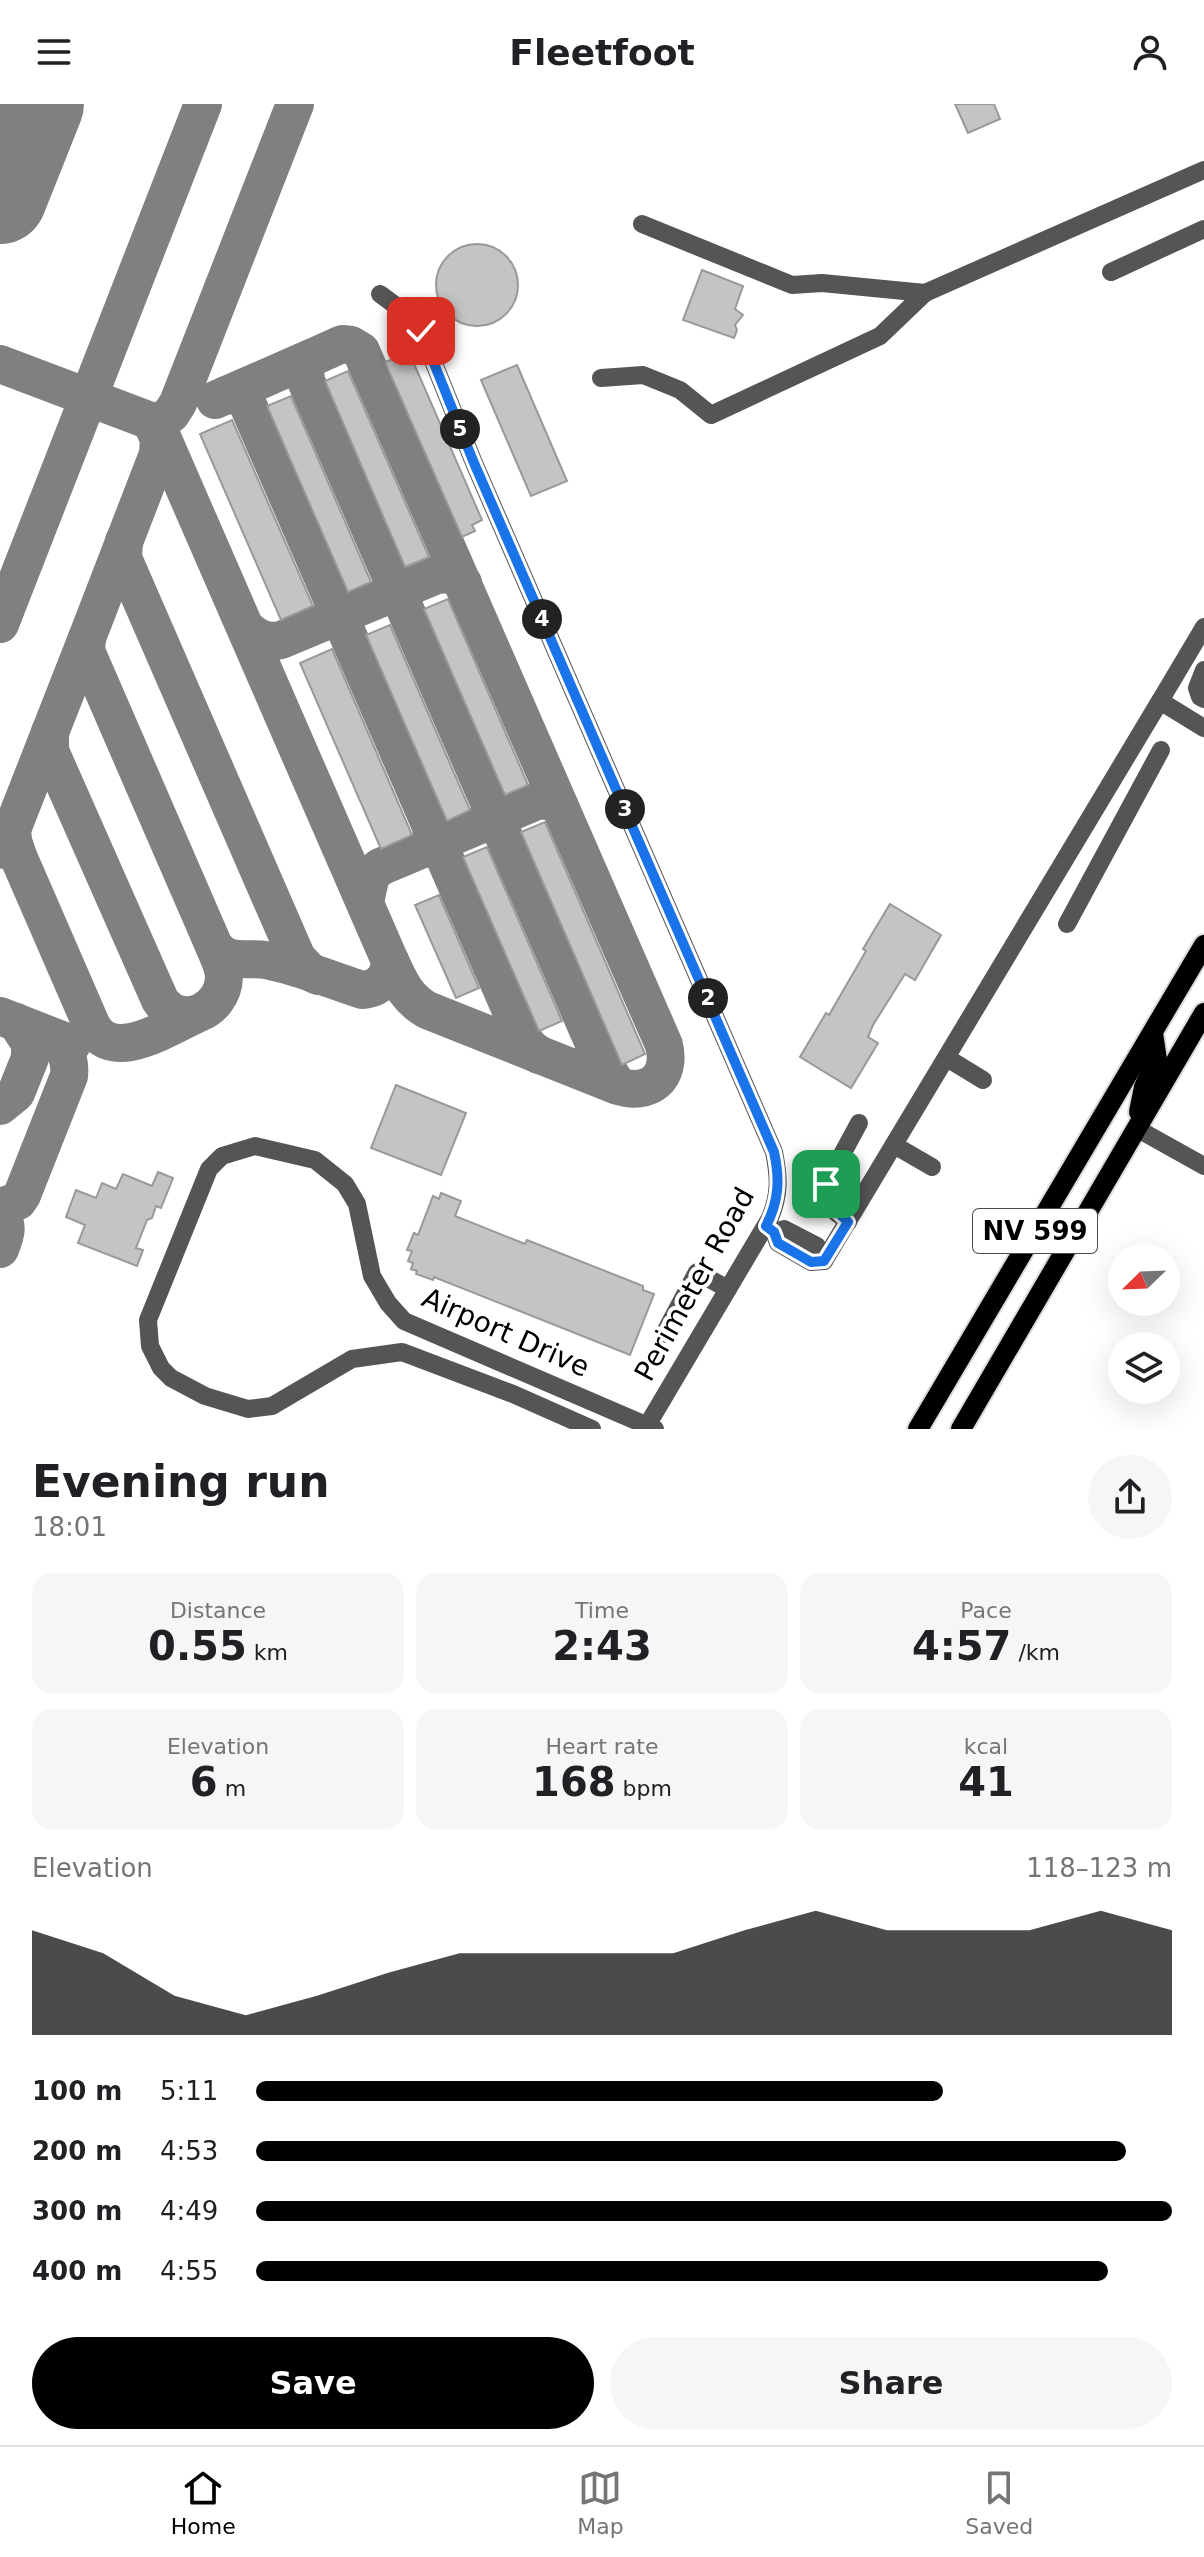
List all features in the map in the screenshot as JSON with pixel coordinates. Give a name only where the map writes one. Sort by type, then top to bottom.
[{"type":"main road","name":"NV 599","points":[[918,1429],[1204,945]]},
{"type":"main road","name":"NV 599","points":[[961,1429],[1204,1013]]},
{"type":"main road","points":[[1136,1128],[1144,1087],[1157,1060],[1153,1033]]},
{"type":"street","points":[[601,378],[643,375],[680,390],[711,415],[880,336],[925,293],[1204,170]]},
{"type":"street","points":[[642,224],[792,285],[822,283],[925,293]]},
{"type":"street","points":[[1111,272],[1204,229]]},
{"type":"street","name":"Perimeter Road","points":[[380,294],[407,314],[421,331],[474,463],[774,1152],[778,1197],[770,1229],[728,1289],[649,1428]]},
{"type":"street","points":[[770,1229],[784,1229],[817,1246],[824,1261],[1204,627]]},
{"type":"street","points":[[1204,670],[1197,688],[1204,699]]},
{"type":"street","points":[[1160,701],[1204,728]]},
{"type":"street","points":[[1067,924],[1161,750]]},
{"type":"street","points":[[947,1058],[983,1080]]},
{"type":"street","points":[[848,1222],[822,1197],[859,1123]]},
{"type":"street","points":[[1136,1128],[1204,1166]]},
{"type":"street","points":[[894,1145],[932,1167]]},
{"type":"street","name":"Airport Drive","points":[[592,1429],[513,1394],[402,1352],[352,1359],[272,1406],[248,1409],[205,1396],[171,1378],[161,1368],[150,1346],[148,1320],[209,1169],[222,1156],[255,1146],[315,1160],[345,1184],[357,1204],[372,1276],[388,1303],[404,1321],[649,1428]]},
{"type":"street","points":[[664,1334],[697,1272],[728,1289]]},
{"type":"building","points":[[955,104],[994,104],[1000,119],[968,133]]},
{"type":"building","points":[[477,244],[493,247],[506,256],[515,269],[518,285],[515,301],[506,314],[493,323],[477,326],[461,323],[448,314],[439,301],[436,285],[439,269],[448,256],[461,247]]},
{"type":"building","points":[[702,270],[743,286],[735,309],[743,315],[735,325],[734,338],[683,320]]},
{"type":"building","points":[[398,357],[401,364],[412,359],[482,520],[472,525],[475,531],[462,537],[385,362]]},
{"type":"building","points":[[517,365],[567,481],[531,496],[481,380]]},
{"type":"building","points":[[348,371],[429,557],[405,567],[325,381]]},
{"type":"building","points":[[291,396],[371,582],[348,592],[267,406]]},
{"type":"building","points":[[232,420],[313,606],[281,620],[200,434]]},
{"type":"building","points":[[448,599],[528,785],[505,795],[424,609]]},
{"type":"building","points":[[390,625],[470,810],[447,821],[366,635]]},
{"type":"building","points":[[332,649],[412,835],[381,849],[300,663]]},
{"type":"building","points":[[545,822],[645,1054],[622,1065],[521,832]]},
{"type":"building","points":[[487,847],[562,1021],[539,1031],[463,857]]},
{"type":"building","points":[[439,895],[479,988],[456,998],[415,905]]},
{"type":"building","points":[[890,904],[941,935],[915,980],[905,974],[873,1025],[868,1037],[878,1043],[851,1088],[800,1057],[826,1013],[829,1015]]},
{"type":"building","points":[[396,1085],[466,1113],[441,1175],[371,1148]]},
{"type":"building","points":[[158,1172],[173,1178],[161,1208],[156,1206],[152,1218],[147,1220],[136,1248],[143,1250],[137,1266],[78,1243],[85,1225],[66,1217],[76,1190],[96,1198],[102,1183],[116,1189],[123,1174],[152,1186]]},
{"type":"building","points":[[441,1193],[461,1201],[455,1216],[525,1244],[527,1240],[643,1286],[643,1290],[654,1294],[630,1355],[434,1277],[433,1280],[416,1274],[417,1271],[411,1269],[413,1263],[408,1261],[412,1251],[407,1250],[414,1233],[418,1235],[433,1196],[439,1199]]},
{"type":"taxiway","points":[[0,624],[203,104]]},
{"type":"taxiway","points":[[160,422],[171,414],[178,403],[295,104]]},
{"type":"taxiway","points":[[0,364],[148,420],[159,430],[390,961],[409,995],[427,1010],[618,1086],[648,1086],[656,1082],[665,1067],[664,1045],[361,351],[342,344],[311,358],[305,367],[306,381],[601,1060],[618,1086]]},
{"type":"taxiway","points":[[215,400],[311,358]]},
{"type":"taxiway","points":[[226,395],[240,396],[248,405],[522,1036],[539,1055]]},
{"type":"taxiway","points":[[153,426],[159,439],[158,454],[87,638],[86,651],[214,946],[231,958],[266,960],[362,990],[382,982],[388,973],[390,961]]},
{"type":"taxiway","points":[[124,541],[123,558],[297,958],[318,976]]},
{"type":"taxiway","points":[[247,629],[263,639],[281,640],[437,575],[453,574],[463,583]]},
{"type":"taxiway","points":[[4,850],[87,638]]},
{"type":"taxiway","points":[[50,732],[50,751],[160,1000],[168,1009],[189,1015],[209,1008],[216,1000],[224,977],[214,946]]},
{"type":"taxiway","points":[[365,902],[371,875],[380,867],[537,801],[550,800],[560,807]]},
{"type":"taxiway","points":[[12,829],[18,856],[91,1024],[100,1036],[112,1042],[141,1040],[197,1014]]},
{"type":"taxiway","points":[[0,1016],[72,1044]]},
{"type":"taxiway","points":[[0,1106],[16,1093],[30,1058],[30,1043],[16,1022]]},
{"type":"taxiway","points":[[0,1207],[18,1201],[22,1195],[69,1076],[66,1053],[50,1036]]},
{"type":"taxiway","points":[[0,1212],[6,1230],[0,1249]]},
{"type":"runway","points":[[0,197],[37,104]]},
{"type":"route","points":[[421,331],[474,463],[774,1152],[778,1197],[766,1226],[774,1232],[778,1243],[811,1262],[824,1261],[848,1222],[822,1197],[826,1184]]}]
